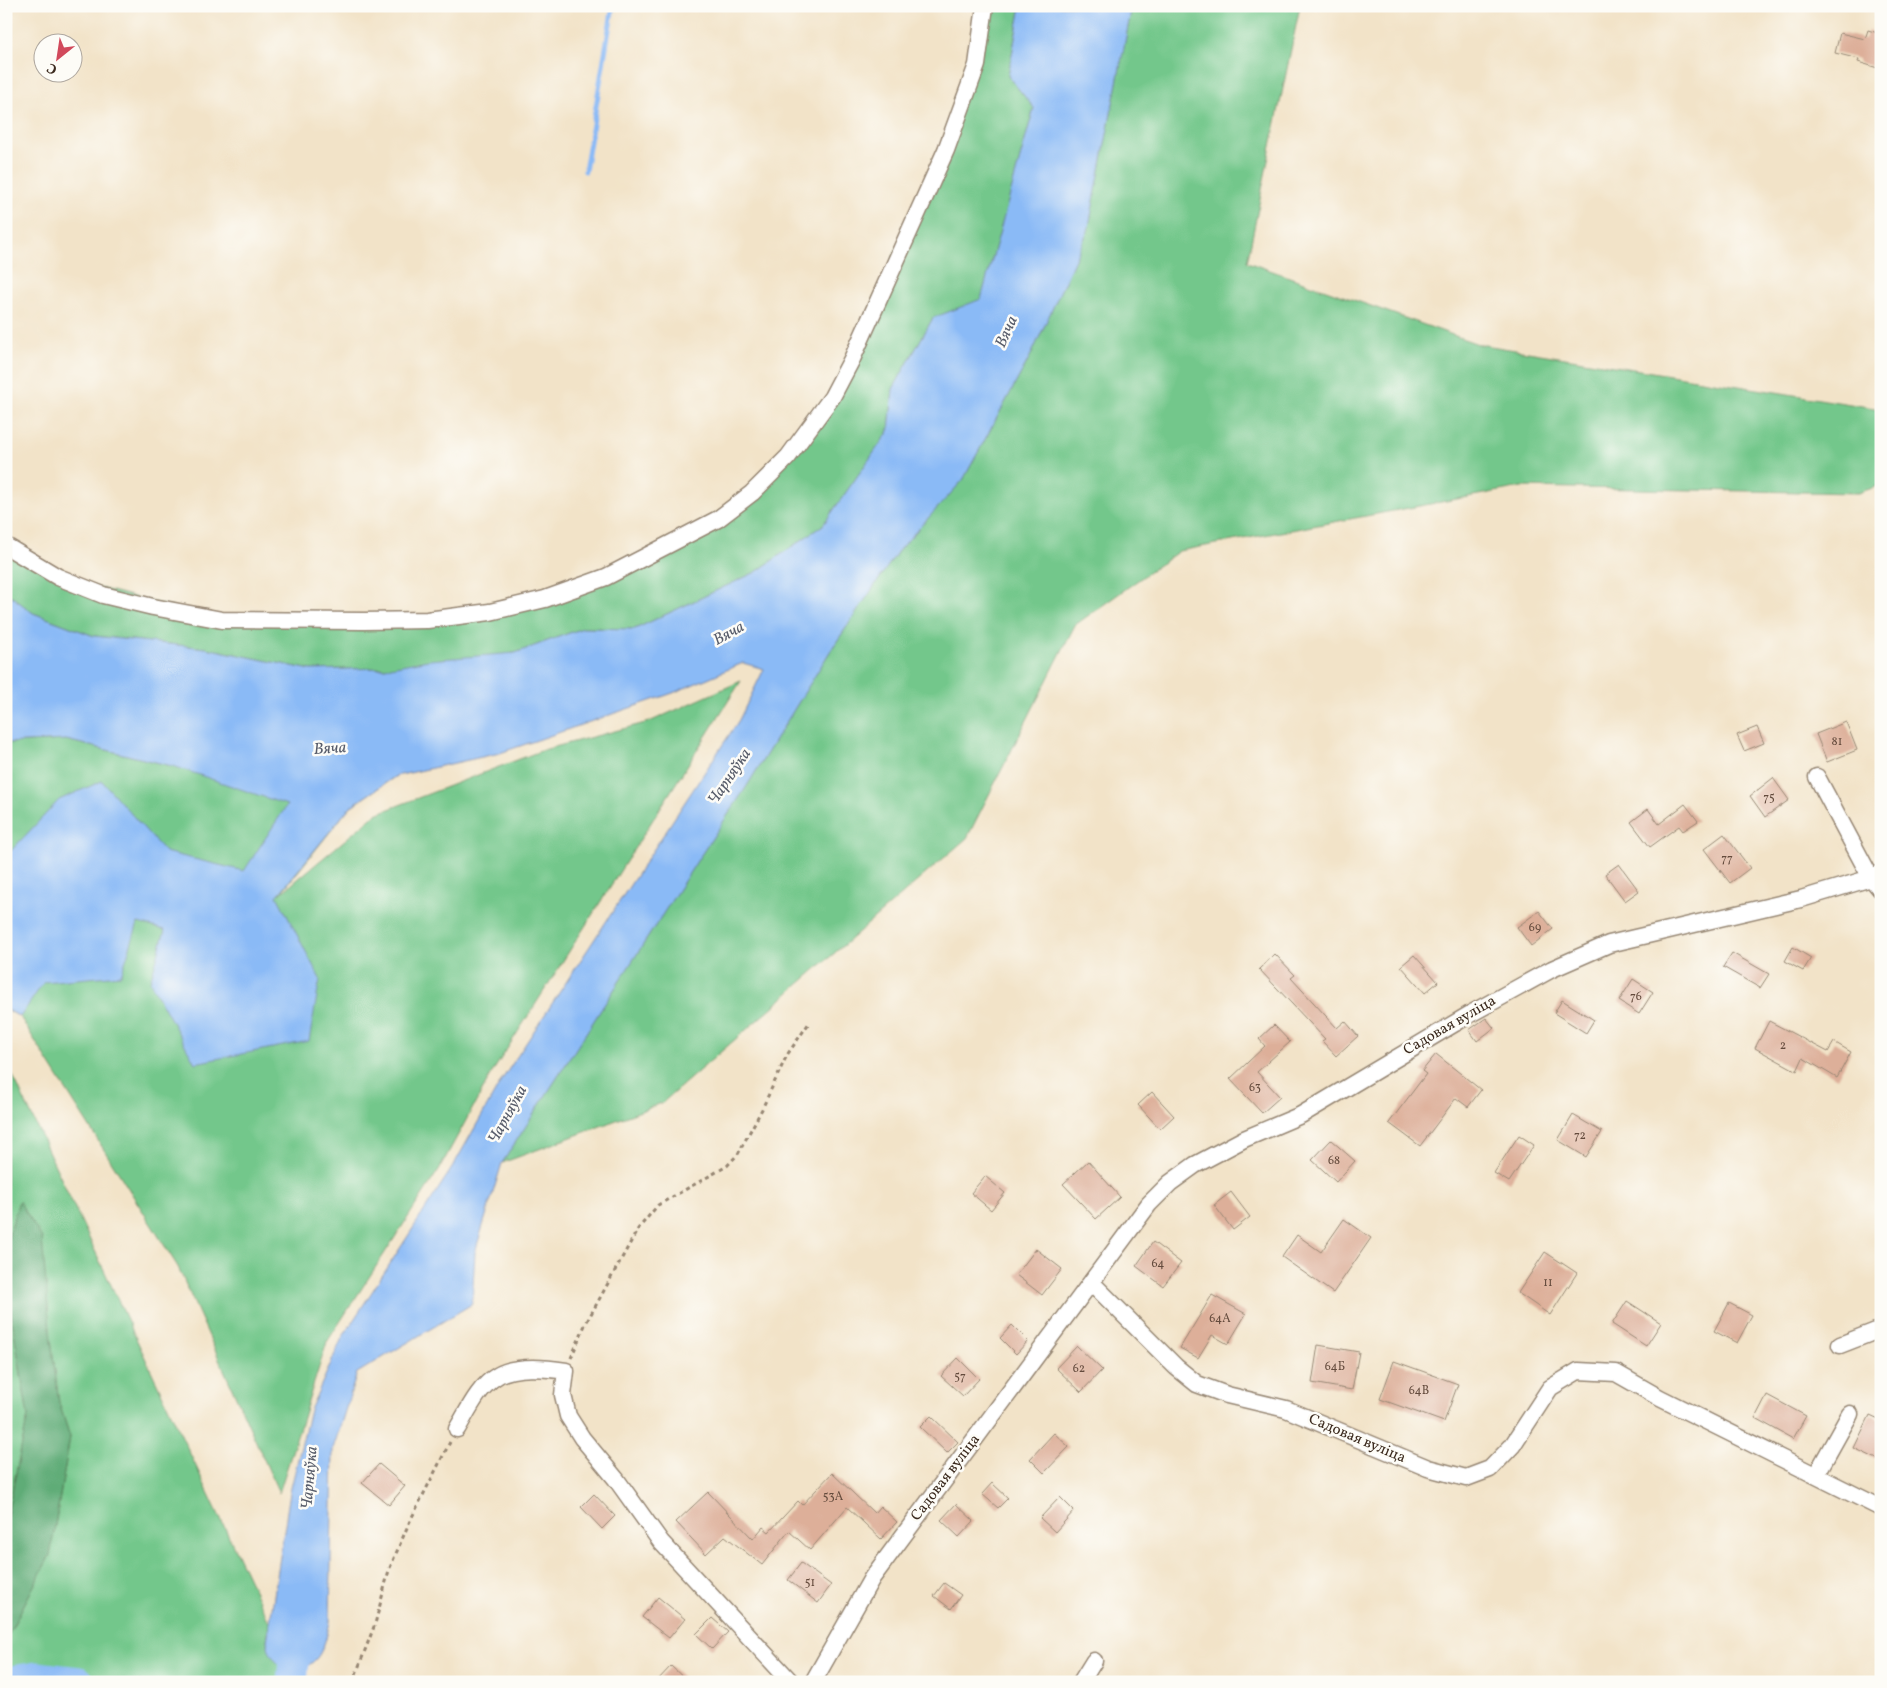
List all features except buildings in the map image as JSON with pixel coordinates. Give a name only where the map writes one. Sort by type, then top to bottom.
[{"type":"street","points":[[6,546],[58,577],[104,595],[153,607],[222,620],[427,620],[490,612],[544,599],[606,577],[718,519],[752,493],[788,457],[832,397],[852,359],[946,150],[977,65],[984,6]]},
{"type":"street","points":[[1817,777],[1878,880]]},
{"type":"street","name":"Садовая вуліца","points":[[813,1682],[872,1578],[1149,1204],[1170,1183],[1194,1165],[1244,1139],[1301,1115],[1472,1013],[1552,969],[1608,944],[1801,900],[1878,880]]},
{"type":"street","name":"Садовая вуліца","points":[[1092,1283],[1176,1367],[1197,1384],[1227,1395],[1286,1409],[1428,1468],[1466,1478],[1490,1469],[1512,1446],[1550,1388],[1578,1371],[1616,1373],[1660,1398],[1881,1508]]},
{"type":"street","points":[[1840,1345],[1881,1329]]},
{"type":"street","points":[[457,1429],[478,1394],[497,1375],[520,1369],[543,1367],[566,1371],[563,1395],[568,1416],[582,1438],[616,1479],[661,1542],[791,1682]]},
{"type":"street","points":[[1816,1475],[1850,1414]]},
{"type":"street","points":[[1081,1682],[1094,1661]]},
{"type":"path","points":[[566,1371],[586,1326],[638,1229],[658,1205],[727,1166],[762,1109],[787,1055],[810,1023]]},
{"type":"path","points":[[353,1682],[375,1624],[389,1570],[429,1481],[457,1429]]},
{"type":"green space","points":[[985,6],[1021,6],[1008,76],[1034,108],[981,300],[933,318],[893,389],[889,431],[823,525],[756,572],[635,629],[583,628],[515,653],[385,668],[311,670],[206,648],[94,636],[33,613],[6,592],[6,546],[58,577],[222,620],[427,620],[606,577],[752,493],[832,397],[977,65]]},
{"type":"green space","points":[[1132,6],[1300,6],[1247,262],[1478,344],[1881,409],[1881,485],[1858,493],[1521,487],[1179,551],[1075,625],[967,838],[662,1103],[502,1163],[745,789],[829,653],[898,551],[963,480],[1032,353],[1088,231]]},
{"type":"green space","points":[[741,681],[493,1071],[440,1168],[327,1342],[279,1493],[178,1267],[20,1017],[6,1009],[6,743],[66,740],[176,767],[396,776],[350,807],[280,894],[376,814],[543,750],[649,722]]},
{"type":"green space","points":[[6,1061],[269,1622],[267,1641],[281,1666],[293,1670],[292,1682],[79,1682],[37,1677],[6,1682],[6,1639],[50,1555],[70,1437],[59,1403],[51,1340],[19,1201],[6,1245]]},
{"type":"green space","points":[[19,1201],[42,1238],[51,1340],[59,1403],[70,1437],[50,1555],[6,1639],[6,1520],[28,1416],[6,1283],[6,1245]]},
{"type":"green space","points":[[6,1283],[28,1416],[6,1520]]},
{"type":"water","name":"Вяча","points":[[1021,6],[1132,6],[1088,231],[1032,353],[963,480],[898,551],[829,653],[745,789],[502,1163],[475,1252],[472,1304],[357,1373],[333,1449],[330,1622],[323,1647],[311,1664],[299,1669],[281,1666],[269,1651],[267,1641],[290,1492],[310,1410],[342,1338],[452,1168],[503,1078],[739,720],[764,669],[743,663],[673,693],[500,753],[396,776],[350,807],[277,896],[320,979],[309,1041],[195,1063],[150,982],[165,930],[138,923],[121,975],[44,982],[20,1017],[6,1009],[6,856],[59,800],[102,781],[165,852],[244,871],[287,805],[176,767],[66,740],[6,743],[6,592],[33,613],[94,636],[206,648],[311,670],[385,668],[428,660],[515,653],[583,628],[635,629],[756,572],[823,525],[889,431],[893,389],[933,318],[981,299],[1034,108],[1008,76]]},
{"type":"waterway","points":[[585,171],[613,6]]},
{"type":"waterway","name":"Чарняўка","points":[[292,1682],[297,1628]]},
{"type":"waterway","name":"Чарняўка","points":[[6,1682],[37,1677],[79,1682]]}]
